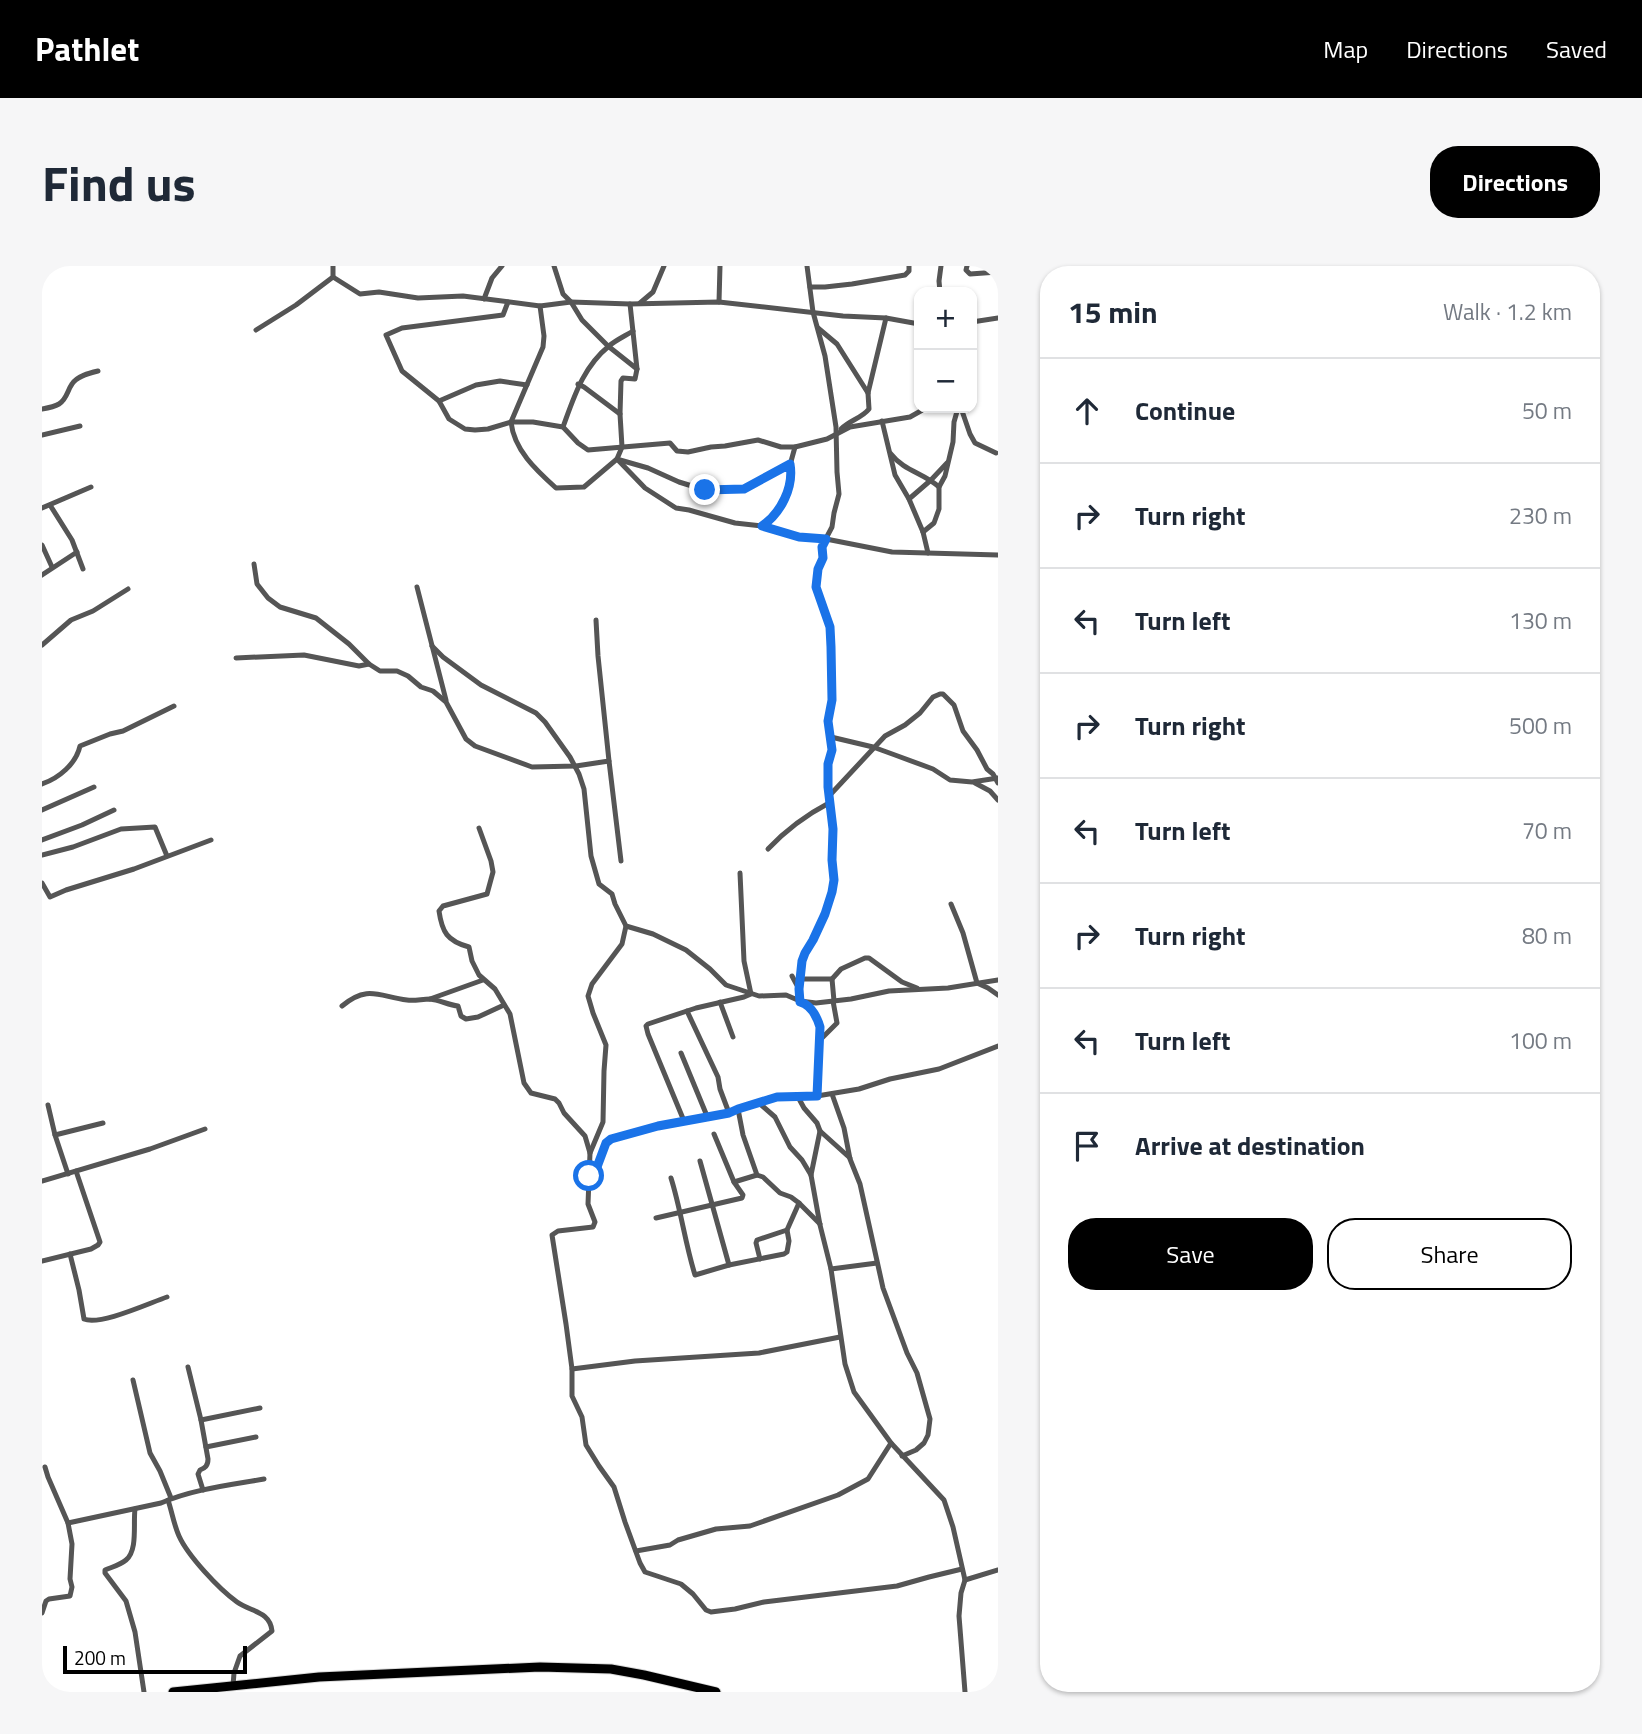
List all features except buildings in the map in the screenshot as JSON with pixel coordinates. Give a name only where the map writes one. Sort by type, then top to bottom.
[{"type":"main road","points":[[173,1692],[319,1677],[540,1667],[611,1669],[716,1692]]},
{"type":"street","points":[[333,266],[333,277]]},
{"type":"street","points":[[484,299],[492,278],[502,266]]},
{"type":"street","points":[[554,266],[563,294],[582,320],[636,369]]},
{"type":"street","points":[[719,302],[720,266]]},
{"type":"street","points":[[800,980],[805,953],[819,928],[834,880],[833,829],[828,787],[828,764],[832,755],[828,721],[832,692],[830,627],[816,587],[818,569],[823,558],[822,547],[832,527],[839,494],[829,376],[813,312],[807,266]]},
{"type":"street","points":[[810,287],[852,284],[905,275],[909,266]]},
{"type":"street","points":[[940,287],[941,266]]},
{"type":"street","points":[[967,266],[966,270],[970,274],[998,272]]},
{"type":"street","points":[[640,303],[653,292],[662,268]]},
{"type":"street","points":[[333,277],[360,294],[379,292],[418,298],[463,296],[540,306],[571,302],[719,302],[914,323]]},
{"type":"street","points":[[256,330],[333,277]]},
{"type":"street","points":[[508,302],[503,315],[402,328],[386,335],[402,371],[439,401],[449,419],[465,429],[488,429],[511,422],[533,422],[563,427],[588,450],[670,443],[677,451],[688,453],[758,440],[781,447],[795,447],[817,442],[850,427],[910,417],[917,413]]},
{"type":"street","points":[[540,306],[543,347],[511,422],[513,435],[525,456],[556,488],[584,487],[617,459],[622,447],[621,381],[623,378],[635,379],[636,369],[630,304]]},
{"type":"street","points":[[836,434],[848,422],[864,415],[869,409],[868,393],[886,318]]},
{"type":"street","points":[[977,321],[998,318]]},
{"type":"street","points":[[818,328],[836,344],[868,393]]},
{"type":"street","points":[[563,427],[584,373],[608,346],[632,331]]},
{"type":"street","points":[[42,409],[57,406],[68,395],[73,383],[98,371]]},
{"type":"street","points":[[439,401],[476,385],[500,382],[527,385]]},
{"type":"street","points":[[578,384],[620,414]]},
{"type":"street","points":[[923,532],[934,523],[939,509],[939,487],[945,476],[958,413]]},
{"type":"street","points":[[962,413],[975,443],[996,453]]},
{"type":"street","points":[[882,421],[895,475],[923,532],[928,553]]},
{"type":"street","points":[[42,435],[80,426]]},
{"type":"street","points":[[762,526],[769,521],[789,492],[792,475],[790,464],[795,447]]},
{"type":"street","points":[[889,452],[902,466],[931,480],[939,487]]},
{"type":"street","points":[[617,459],[705,490],[744,489],[790,464]]},
{"type":"street","points":[[617,459],[645,488],[676,508],[735,523],[762,526],[799,537],[826,539],[892,552],[998,555]]},
{"type":"street","points":[[909,499],[947,463]]},
{"type":"street","points":[[42,508],[91,487]]},
{"type":"street","points":[[50,505],[72,540],[83,569]]},
{"type":"street","points":[[42,545],[45,560],[52,567]]},
{"type":"street","points":[[42,575],[77,552]]},
{"type":"street","points":[[254,564],[257,584],[268,598],[280,607],[316,618],[369,664],[380,670],[397,670],[421,687],[433,691],[446,702]]},
{"type":"street","points":[[417,587],[446,702],[466,739],[475,746],[532,767],[576,766],[609,761]]},
{"type":"street","points":[[42,645],[71,620],[93,611],[128,589]]},
{"type":"street","points":[[596,620],[621,860]]},
{"type":"street","points":[[432,646],[481,685],[536,713],[576,766],[584,789],[591,856],[599,884],[612,894],[626,926],[622,944],[592,984],[588,996],[606,1045],[603,1122],[590,1153]]},
{"type":"street","points":[[236,659],[304,655],[359,666],[369,664]]},
{"type":"street","points":[[830,795],[885,736],[920,713],[933,696],[943,694],[954,705],[963,731],[987,769],[997,779]]},
{"type":"street","points":[[42,784],[57,779],[78,755],[79,746],[110,733],[123,731],[174,706]]},
{"type":"street","points":[[831,737],[873,747],[933,769],[950,780],[972,782],[997,779]]},
{"type":"street","points":[[972,782],[984,786],[998,800]]},
{"type":"street","points":[[42,810],[94,787]]},
{"type":"street","points":[[768,849],[783,833],[829,803]]},
{"type":"street","points":[[42,840],[114,810]]},
{"type":"street","points":[[42,855],[121,830],[155,827],[167,856]]},
{"type":"street","points":[[478,828],[493,872],[487,894],[443,906],[439,911],[441,925],[447,937],[469,947],[472,961],[483,980],[495,989],[510,1014],[524,1083],[531,1093],[555,1099],[585,1136],[590,1153],[588,1204],[595,1222],[593,1227],[558,1231],[552,1235],[572,1369],[572,1396],[582,1417],[586,1445],[614,1487],[645,1572],[681,1584],[711,1612],[765,1602],[897,1586],[962,1569]]},
{"type":"street","points":[[42,883],[50,897],[134,869],[211,839]]},
{"type":"street","points":[[740,873],[744,961],[751,994]]},
{"type":"street","points":[[951,904],[970,954],[977,982],[998,995]]},
{"type":"street","points":[[626,926],[653,934],[685,950],[726,985],[759,996],[786,995],[810,1008],[820,1027],[821,1039],[817,1096]]},
{"type":"street","points":[[821,1039],[837,1023],[832,979],[841,969],[869,958],[902,982],[919,989]]},
{"type":"street","points":[[801,1002],[799,989],[792,976],[800,980],[832,979]]},
{"type":"street","points":[[430,999],[483,980]]},
{"type":"street","points":[[801,1002],[816,1003],[998,980]]},
{"type":"street","points":[[342,1006],[349,1000],[379,993],[404,1000],[430,999],[458,1006],[461,1016],[466,1019],[478,1017],[504,1004]]},
{"type":"street","points":[[684,1121],[646,1026],[687,1011],[751,994]]},
{"type":"street","points":[[720,1002],[733,1037]]},
{"type":"street","points":[[810,1008],[816,1003]]},
{"type":"street","points":[[687,1011],[714,1069],[729,1113]]},
{"type":"street","points":[[820,1027],[828,1033]]},
{"type":"street","points":[[589,1176],[597,1167],[606,1143],[611,1139],[658,1126],[729,1113],[777,1097],[817,1096],[859,1089],[890,1079],[939,1069],[998,1046]]},
{"type":"street","points":[[681,1053],[707,1116]]},
{"type":"street","points":[[832,1094],[860,1184],[877,1263],[892,1314],[917,1373],[930,1419],[924,1443],[902,1456]]},
{"type":"street","points":[[798,1097],[820,1131],[850,1158]]},
{"type":"street","points":[[759,1103],[775,1117],[790,1147],[811,1175],[831,1269],[840,1337],[849,1381],[854,1392],[891,1443],[944,1500],[965,1580],[959,1616],[965,1692]]},
{"type":"street","points":[[48,1105],[68,1174]]},
{"type":"street","points":[[738,1109],[743,1135],[757,1175]]},
{"type":"street","points":[[55,1135],[103,1123]]},
{"type":"street","points":[[42,1181],[150,1149],[205,1129]]},
{"type":"street","points":[[811,1175],[820,1131]]},
{"type":"street","points":[[656,1219],[741,1198],[743,1195],[734,1182],[714,1134]]},
{"type":"street","points":[[700,1161],[729,1265]]},
{"type":"street","points":[[42,1261],[91,1249],[100,1242],[76,1171]]},
{"type":"street","points":[[734,1182],[757,1175],[763,1177],[780,1193],[799,1203],[820,1225]]},
{"type":"street","points":[[671,1178],[695,1275],[787,1252],[787,1230],[799,1203]]},
{"type":"street","points":[[760,1259],[757,1240],[787,1230]]},
{"type":"street","points":[[70,1254],[84,1319],[90,1322],[167,1297]]},
{"type":"street","points":[[831,1269],[877,1263]]},
{"type":"street","points":[[572,1369],[616,1363],[759,1353],[840,1337]]},
{"type":"street","points":[[188,1367],[208,1463],[198,1474],[202,1490]]},
{"type":"street","points":[[132,1380],[150,1453],[160,1471],[184,1547],[217,1585],[237,1602],[264,1615],[271,1622],[272,1631],[240,1656],[233,1686]]},
{"type":"street","points":[[201,1420],[260,1408]]},
{"type":"street","points":[[206,1447],[256,1437]]},
{"type":"street","points":[[636,1551],[670,1545],[716,1529],[750,1526],[838,1495],[868,1479],[891,1443]]},
{"type":"street","points":[[42,1614],[49,1599],[70,1596],[72,1544],[68,1523],[45,1467]]},
{"type":"street","points":[[68,1523],[135,1509],[202,1490],[264,1479]]},
{"type":"street","points":[[135,1509],[133,1551],[125,1562],[108,1568],[105,1573],[126,1601],[135,1632],[144,1692]]},
{"type":"street","points":[[965,1580],[998,1570]]},
{"type":"route","points":[[589,1176],[597,1167],[606,1143],[611,1139],[658,1126],[729,1113],[777,1097],[817,1096],[820,1027],[810,1008],[800,1002],[799,989],[805,953],[825,914],[834,880],[833,829],[828,787],[828,764],[832,750],[828,721],[832,700],[830,627],[816,587],[818,569],[823,558],[822,547],[826,539],[799,537],[762,526],[769,521],[789,492],[792,475],[790,464],[744,489],[705,490]]}]
